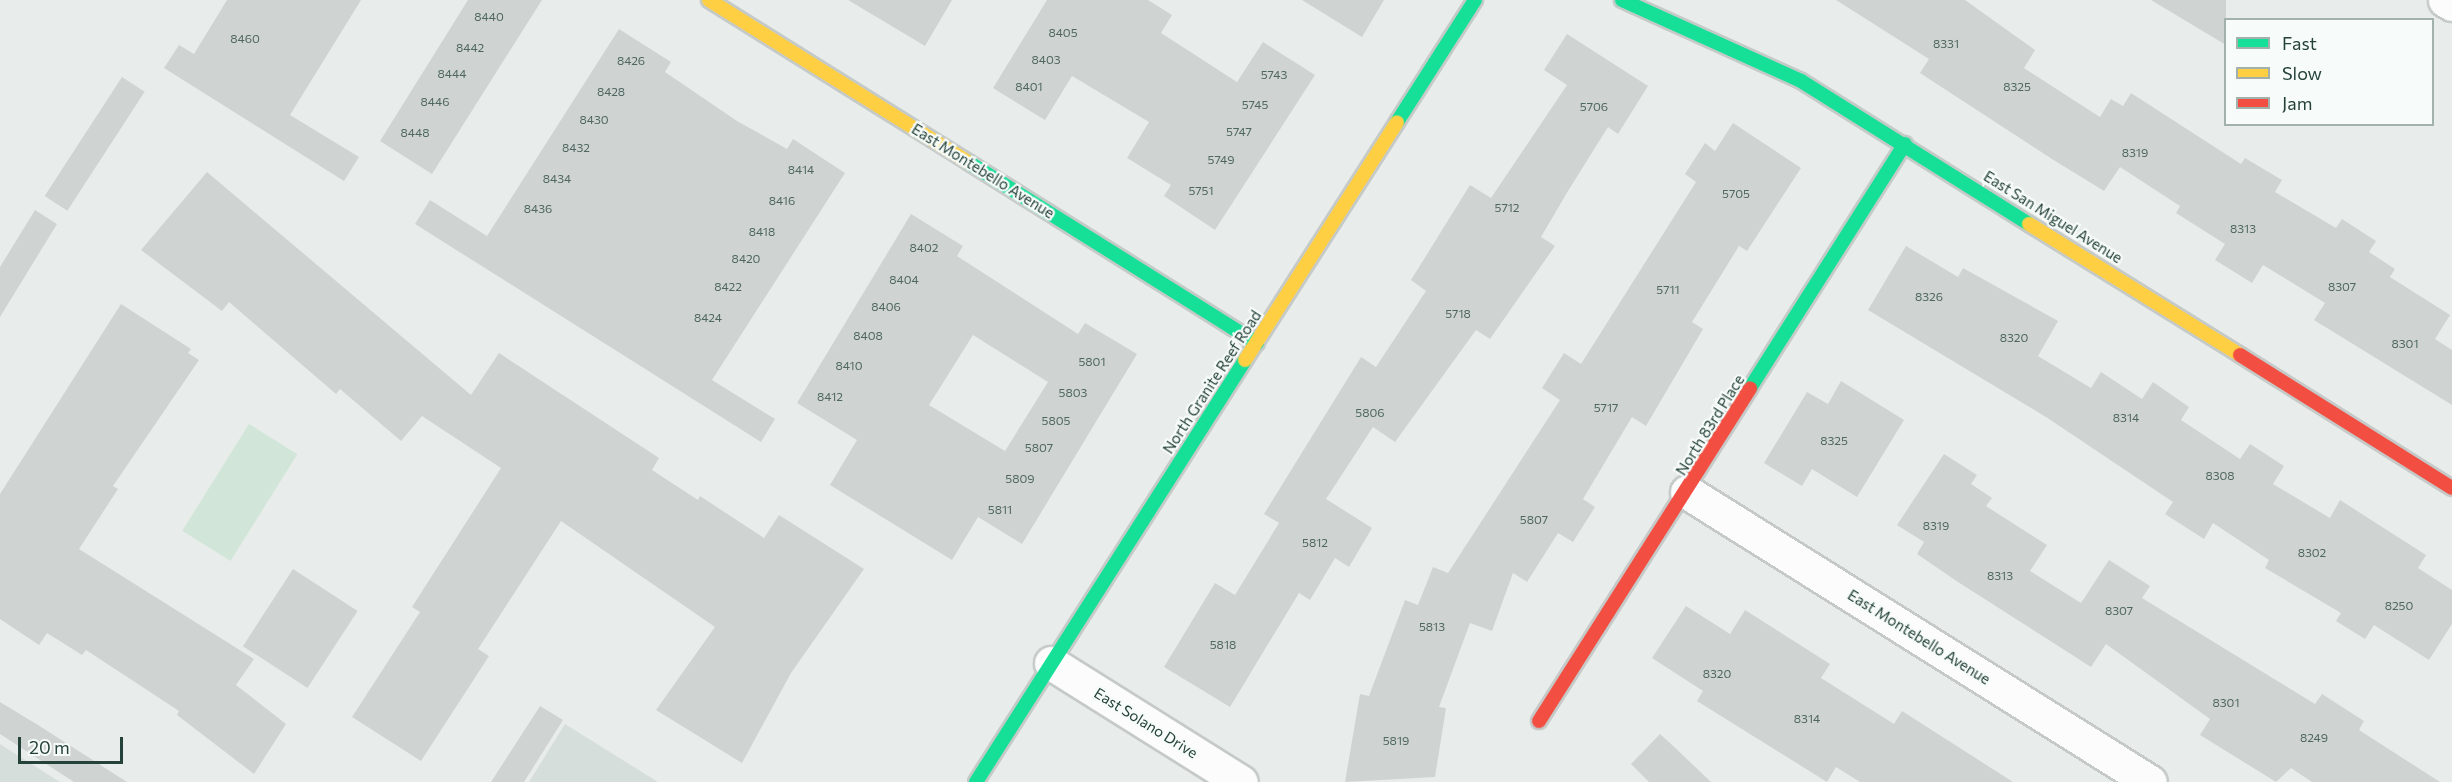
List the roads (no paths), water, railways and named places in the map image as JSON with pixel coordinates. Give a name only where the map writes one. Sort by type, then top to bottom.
[{"type":"street","name":"East Montebello Avenue","points":[[709,0],[1257,343]]},
{"type":"street","name":"North Granite Reef Road","points":[[976,782],[1475,0]]},
{"type":"street","name":"East San Miguel Avenue","points":[[1622,0],[1801,81],[2452,488]]},
{"type":"street","points":[[2445,0],[2452,4]]},
{"type":"street","name":"North 83rd Place","points":[[1539,722],[1687,492],[1905,144]]},
{"type":"street","name":"East Montebello Avenue","points":[[1687,492],[2150,782]]},
{"type":"street","name":"East Solano Drive","points":[[1051,663],[1241,782]]}]
